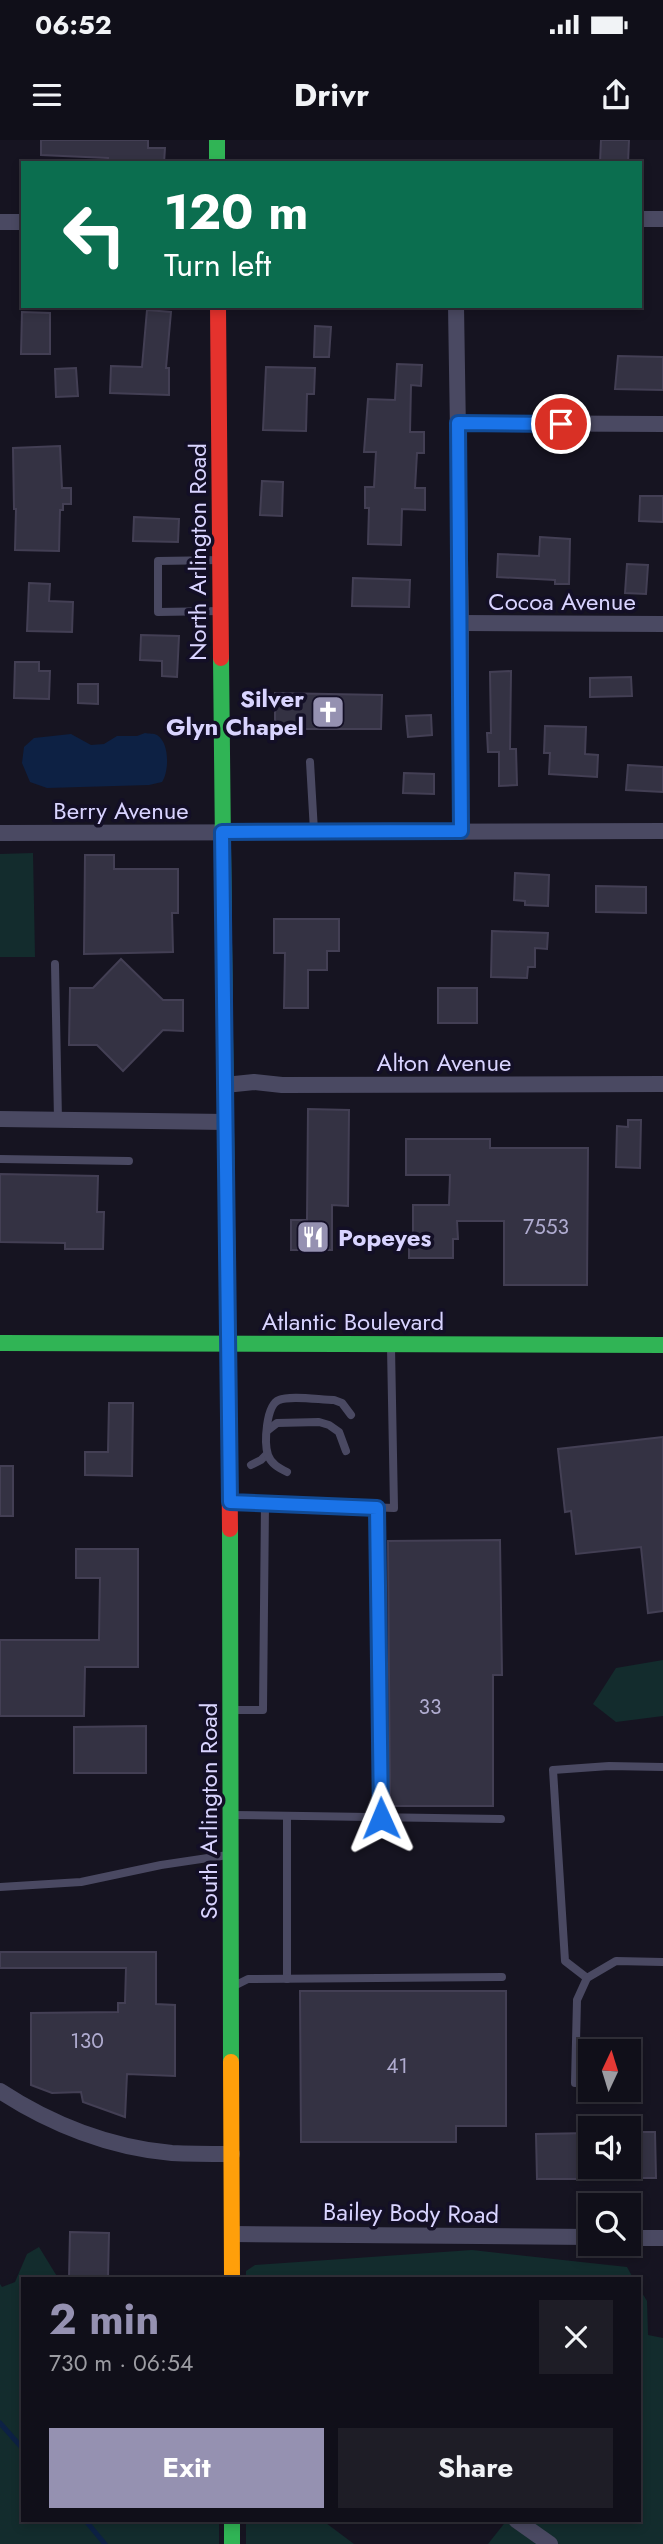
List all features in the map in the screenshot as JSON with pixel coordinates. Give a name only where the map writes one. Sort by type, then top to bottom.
[{"type":"main road","points":[[217,140],[217,161]]},
{"type":"main road","name":"North Arlington Road","points":[[218,308],[228,1343]]},
{"type":"main road","name":"Atlantic Boulevard","points":[[0,1343],[663,1345]]},
{"type":"main road","name":"South Arlington Road","points":[[228,1343],[232,2277]]},
{"type":"main road","points":[[232,2522],[232,2544]]},
{"type":"street","points":[[642,219],[663,219]]},
{"type":"street","points":[[0,222],[21,222]]},
{"type":"street","points":[[456,308],[461,831]]},
{"type":"street","points":[[458,423],[663,424]]},
{"type":"street","name":"Cocoa Avenue","points":[[461,624],[663,624]]},
{"type":"street","name":"Berry Avenue","points":[[0,834],[663,831]]},
{"type":"street","name":"Alton Avenue","points":[[225,1085],[254,1082],[282,1085],[663,1084]]},
{"type":"street","points":[[0,1119],[226,1122]]},
{"type":"street","points":[[0,2091],[27,2109],[74,2130],[127,2146],[171,2152],[232,2154]]},
{"type":"street","name":"Bailey Body Road","points":[[232,2234],[578,2237]]},
{"type":"street","points":[[641,2238],[663,2238]]},
{"type":"street","points":[[519,2522],[550,2544]]},
{"type":"lane","points":[[220,560],[158,561],[158,612],[220,611]]},
{"type":"lane","points":[[310,762],[314,831]]},
{"type":"lane","points":[[55,964],[58,1120]]},
{"type":"lane","points":[[0,1159],[129,1160]]},
{"type":"lane","points":[[230,1502],[394,1508],[391,1344]]},
{"type":"lane","points":[[287,1472],[274,1466],[267,1454],[268,1413],[280,1399],[334,1400],[342,1403],[351,1415]]},
{"type":"lane","points":[[268,1430],[277,1423],[319,1422],[339,1432],[346,1451]]},
{"type":"lane","points":[[251,1465],[261,1461],[267,1454]]},
{"type":"lane","points":[[230,1709],[263,1710],[265,1503]]},
{"type":"lane","points":[[377,1508],[381,1818]]},
{"type":"lane","points":[[587,1978],[565,1961],[552,1770],[609,1766],[663,1767]]},
{"type":"lane","points":[[231,1815],[501,1819]]},
{"type":"lane","points":[[287,1816],[287,1979]]},
{"type":"lane","points":[[0,1887],[82,1882],[160,1865],[231,1854]]},
{"type":"lane","points":[[575,2083],[577,2000],[587,1978],[616,1961],[663,1962]]},
{"type":"lane","points":[[231,1987],[248,1979],[502,1977]]},
{"type":"green space","points":[[33,853],[35,957],[0,957],[0,854]]},
{"type":"green space","points":[[663,1660],[663,1716],[616,1722],[593,1704],[616,1668]]},
{"type":"green space","points":[[39,2247],[57,2277],[21,2277],[21,2522],[219,2522],[219,2544],[0,2544],[0,2284],[2,2287],[15,2282],[27,2254]]},
{"type":"green space","points":[[472,2250],[627,2267],[632,2277],[246,2277],[246,2271],[255,2265]]},
{"type":"green space","points":[[641,2291],[647,2301],[648,2335],[663,2338],[663,2544],[488,2544],[505,2522],[641,2522]]},
{"type":"green space","points":[[246,2522],[325,2522],[354,2544],[246,2544]]},
{"type":"water","points":[[145,733],[157,735],[164,744],[167,765],[162,782],[149,785],[47,788],[30,782],[22,763],[24,747],[34,738],[71,734],[91,745],[104,744],[117,736],[137,736]]},
{"type":"building","points":[[41,140],[148,140],[148,148],[165,148],[164,161],[108,161],[108,158],[41,155]]},
{"type":"building","points":[[601,140],[629,140],[628,161],[600,161]]},
{"type":"building","points":[[147,310],[171,312],[166,368],[169,368],[169,395],[110,393],[111,366],[142,367]]},
{"type":"building","points":[[22,312],[50,313],[50,354],[21,354]]},
{"type":"building","points":[[315,326],[331,327],[329,357],[314,357]]},
{"type":"building","points":[[618,356],[663,357],[663,390],[615,389]]},
{"type":"building","points":[[397,364],[422,365],[421,386],[411,385],[410,432],[424,432],[424,453],[417,453],[415,488],[425,488],[425,510],[402,509],[401,545],[368,544],[369,508],[365,508],[365,487],[374,487],[376,452],[364,452],[368,399],[395,400]]},
{"type":"building","points":[[266,367],[315,368],[314,394],[307,394],[306,431],[263,430]]},
{"type":"building","points":[[76,368],[78,396],[56,397],[55,369]]},
{"type":"building","points":[[60,446],[62,488],[71,488],[71,504],[63,504],[63,510],[60,510],[59,551],[15,550],[13,448]]},
{"type":"building","points":[[262,481],[283,482],[282,516],[260,515]]},
{"type":"building","points":[[640,496],[663,496],[663,522],[639,521]]},
{"type":"building","points":[[134,517],[179,519],[178,542],[133,541]]},
{"type":"building","points":[[540,537],[570,539],[569,584],[555,584],[555,580],[497,577],[498,554],[539,556]]},
{"type":"building","points":[[627,564],[648,565],[646,594],[625,593]]},
{"type":"building","points":[[353,578],[410,580],[409,607],[352,606]]},
{"type":"building","points":[[29,583],[50,584],[49,601],[73,602],[72,632],[27,631]]},
{"type":"building","points":[[141,635],[179,636],[177,677],[162,676],[162,661],[140,660]]},
{"type":"building","points":[[15,662],[39,662],[39,671],[50,671],[49,699],[14,698]]},
{"type":"building","points":[[511,671],[510,749],[516,749],[517,785],[499,786],[499,752],[488,752],[487,733],[491,733],[490,672]]},
{"type":"building","points":[[631,677],[632,696],[590,697],[590,678]]},
{"type":"building","points":[[78,684],[98,684],[98,704],[78,703]]},
{"type":"building","name":"Silver Glyn Chapel","points":[[275,693],[382,695],[381,729],[275,729]]},
{"type":"building","points":[[431,715],[432,735],[408,737],[406,716]]},
{"type":"building","points":[[545,726],[586,727],[585,754],[598,755],[597,777],[549,774],[550,753],[544,753]]},
{"type":"building","points":[[628,765],[663,767],[663,792],[626,790]]},
{"type":"building","points":[[404,773],[434,774],[434,794],[403,793]]},
{"type":"building","points":[[85,855],[114,855],[114,869],[178,869],[178,913],[172,913],[173,952],[84,954]]},
{"type":"building","points":[[515,873],[549,875],[548,906],[525,905],[525,901],[514,900]]},
{"type":"building","points":[[596,886],[646,887],[646,913],[596,912]]},
{"type":"building","points":[[274,919],[339,919],[339,951],[327,951],[327,970],[308,970],[308,1008],[284,1008],[285,953],[274,953]]},
{"type":"building","points":[[492,931],[548,933],[547,949],[535,948],[535,967],[528,967],[527,978],[491,977]]},
{"type":"building","points":[[121,959],[163,1000],[183,1000],[183,1031],[163,1030],[123,1071],[97,1045],[69,1045],[70,988],[93,988]]},
{"type":"building","points":[[438,988],[477,988],[477,1023],[438,1023]]},
{"type":"building","points":[[308,1109],[349,1110],[348,1206],[332,1205],[332,1250],[291,1250],[291,1220],[307,1220]]},
{"type":"building","points":[[628,1120],[641,1120],[640,1168],[616,1167],[617,1126],[628,1127]]},
{"type":"building","points":[[406,1139],[490,1139],[490,1148],[588,1148],[587,1285],[504,1285],[504,1221],[457,1221],[458,1239],[453,1239],[453,1258],[409,1258],[409,1239],[413,1239],[413,1205],[449,1205],[450,1175],[406,1175]]},
{"type":"building","points":[[0,1174],[98,1176],[97,1212],[104,1212],[103,1249],[65,1249],[65,1243],[0,1242]]},
{"type":"building","points":[[109,1403],[133,1403],[132,1476],[85,1475],[85,1452],[108,1452]]},
{"type":"building","points":[[663,1437],[663,1611],[648,1613],[641,1547],[576,1554],[571,1511],[565,1512],[558,1449]]},
{"type":"building","points":[[0,1466],[13,1466],[13,1516],[0,1516]]},
{"type":"building","points":[[500,1540],[502,1675],[493,1675],[493,1806],[390,1806],[388,1541]]},
{"type":"building","points":[[76,1549],[138,1549],[138,1667],[85,1667],[84,1716],[0,1716],[0,1640],[99,1640],[100,1578],[76,1578]]},
{"type":"building","points":[[146,1726],[146,1773],[74,1773],[74,1727]]},
{"type":"building","points":[[0,1952],[156,1952],[156,2004],[175,2005],[175,2076],[127,2074],[125,2117],[83,2102],[81,2092],[52,2093],[31,2085],[31,2013],[118,2012],[118,2003],[125,2003],[126,1968],[0,1968]]},
{"type":"building","points":[[300,1991],[506,1991],[506,2126],[456,2126],[456,2142],[301,2142]]},
{"type":"building","points":[[641,2132],[655,2132],[656,2178],[641,2178]]},
{"type":"building","points":[[578,2133],[578,2179],[537,2179],[536,2134]]},
{"type":"building","points":[[70,2232],[109,2233],[108,2277],[69,2277]]},
{"type":"waterway","points":[[0,2423],[21,2447]]},
{"type":"waterway","points":[[87,2522],[105,2544]]},
{"type":"traffic: fast","points":[[217,140],[217,161]]},
{"type":"traffic: fast","points":[[221,658],[228,1319]]},
{"type":"traffic: fast","points":[[0,1343],[663,1345]]},
{"type":"traffic: fast","points":[[230,1529],[231,2062]]},
{"type":"traffic: fast","points":[[232,2522],[232,2544]]},
{"type":"traffic: slow","points":[[231,2062],[232,2277]]},
{"type":"traffic: jam","points":[[218,308],[221,658]]},
{"type":"traffic: jam","points":[[228,1319],[230,1529]]},
{"type":"place","name":"Silver Glyn Chapel","points":[[328,712]]},
{"type":"place","name":"Popeyes","points":[[313,1237]]},
{"type":"route","points":[[381,1818],[377,1508],[230,1502],[222,832],[461,831],[458,423],[561,424]]}]
